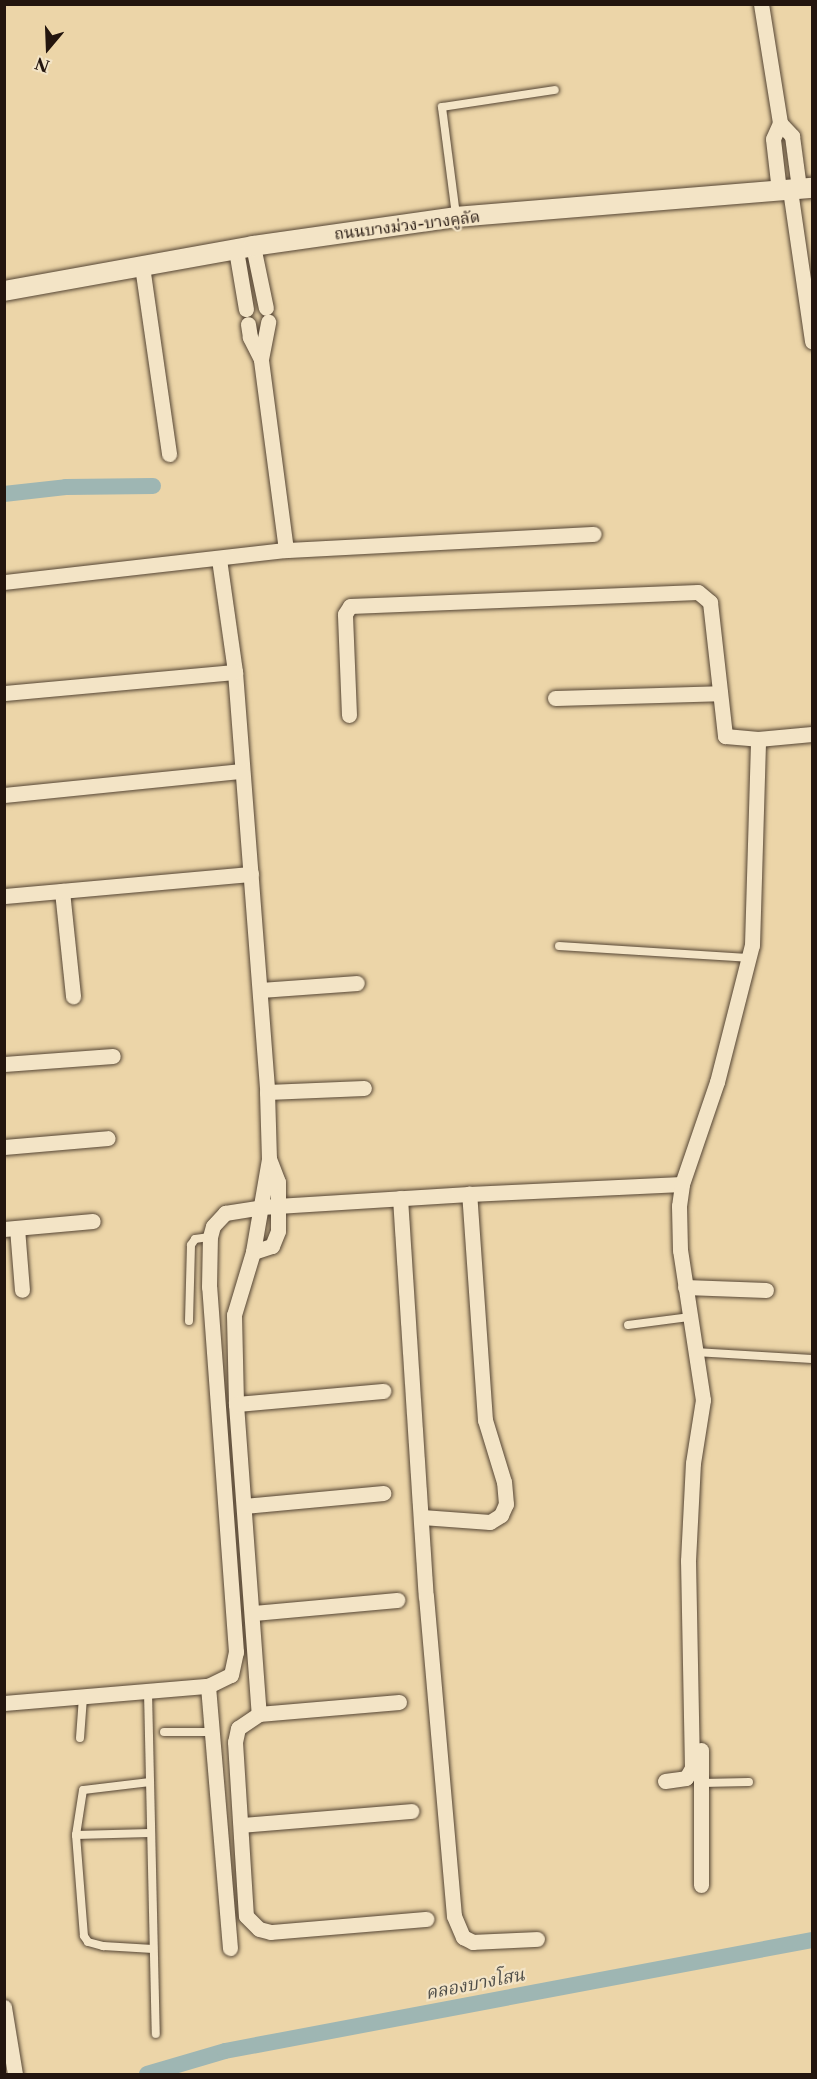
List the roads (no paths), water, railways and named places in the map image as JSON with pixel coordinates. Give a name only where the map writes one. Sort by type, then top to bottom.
[{"type":"street","points":[[761,4],[780,123],[774,139],[795,189],[813,341]]},
{"type":"street","name":"ถนนบางม่วง-บางคูลัด","points":[[4,291],[245,248],[456,217],[795,189]]},
{"type":"street","points":[[245,248],[246,309]]},
{"type":"street","points":[[245,248],[267,315],[261,359],[286,550]]},
{"type":"street","points":[[142,266],[169,454]]},
{"type":"street","points":[[248,324],[250,337],[261,359]]},
{"type":"street","points":[[4,582],[286,550],[594,534]]},
{"type":"street","points":[[219,559],[235,672],[267,1092],[269,1159],[254,1252],[234,1315],[236,1404],[259,1714]]},
{"type":"street","points":[[349,715],[345,614],[352,605],[698,592],[710,602],[724,736],[758,739],[813,734]]},
{"type":"street","points":[[4,693],[235,672]]},
{"type":"street","points":[[555,698],[720,693]]},
{"type":"street","points":[[701,1885],[701,1663],[695,1576],[700,1467],[709,1432],[685,1287],[678,1223],[682,1184],[717,1082],[748,958],[756,893],[758,739]]},
{"type":"street","points":[[4,795],[242,771]]},
{"type":"street","points":[[4,896],[251,874]]},
{"type":"street","points":[[62,891],[73,996]]},
{"type":"street","points":[[261,990],[357,983]]},
{"type":"street","points":[[4,1064],[113,1056]]},
{"type":"street","points":[[267,1092],[364,1088]]},
{"type":"street","points":[[4,1147],[108,1138]]},
{"type":"street","points":[[254,1252],[276,1241],[280,1206],[278,1182],[269,1159]]},
{"type":"street","points":[[4,1703],[208,1686],[231,1675],[236,1652],[218,1438],[210,1237],[213,1226],[225,1213],[261,1207],[400,1198],[682,1184]]},
{"type":"street","points":[[422,1518],[490,1522],[501,1515],[506,1504],[504,1482],[485,1420],[469,1194]]},
{"type":"street","points":[[400,1198],[422,1518],[454,1916],[464,1937],[473,1942],[537,1940]]},
{"type":"street","points":[[22,1290],[11,1229],[93,1221]]},
{"type":"street","points":[[685,1287],[766,1290]]},
{"type":"street","points":[[236,1404],[383,1391]]},
{"type":"street","points":[[665,1781],[686,1778],[692,1768],[688,1561],[693,1464],[703,1400]]},
{"type":"street","points":[[244,1506],[383,1493]]},
{"type":"street","points":[[253,1613],[397,1600]]},
{"type":"street","points":[[208,1686],[230,1948]]},
{"type":"street","points":[[399,1702],[259,1714],[244,1720],[235,1734],[246,1916],[259,1929],[271,1932],[426,1919]]},
{"type":"street","points":[[241,1825],[411,1811]]},
{"type":"street","points":[[4,2007],[7,2039],[15,2074]]},
{"type":"lane","points":[[456,217],[442,107],[555,90]]},
{"type":"lane","points":[[559,946],[748,958]]},
{"type":"lane","points":[[189,1321],[191,1245],[195,1239],[210,1237]]},
{"type":"lane","points":[[628,1325],[690,1317]]},
{"type":"lane","points":[[695,1352],[813,1359]]},
{"type":"lane","points":[[148,1692],[156,2034]]},
{"type":"lane","points":[[80,1738],[82,1697]]},
{"type":"lane","points":[[164,1732],[211,1732]]},
{"type":"lane","points":[[150,1782],[83,1790],[76,1835],[84,1936],[88,1942],[103,1946],[153,1949]]},
{"type":"lane","points":[[702,1783],[749,1782]]},
{"type":"lane","points":[[76,1835],[150,1833]]},
{"type":"waterway","points":[[4,494],[66,487],[153,486]]},
{"type":"waterway","name":"คลองบางโสน","points":[[147,2074],[225,2051],[812,1940]]}]
